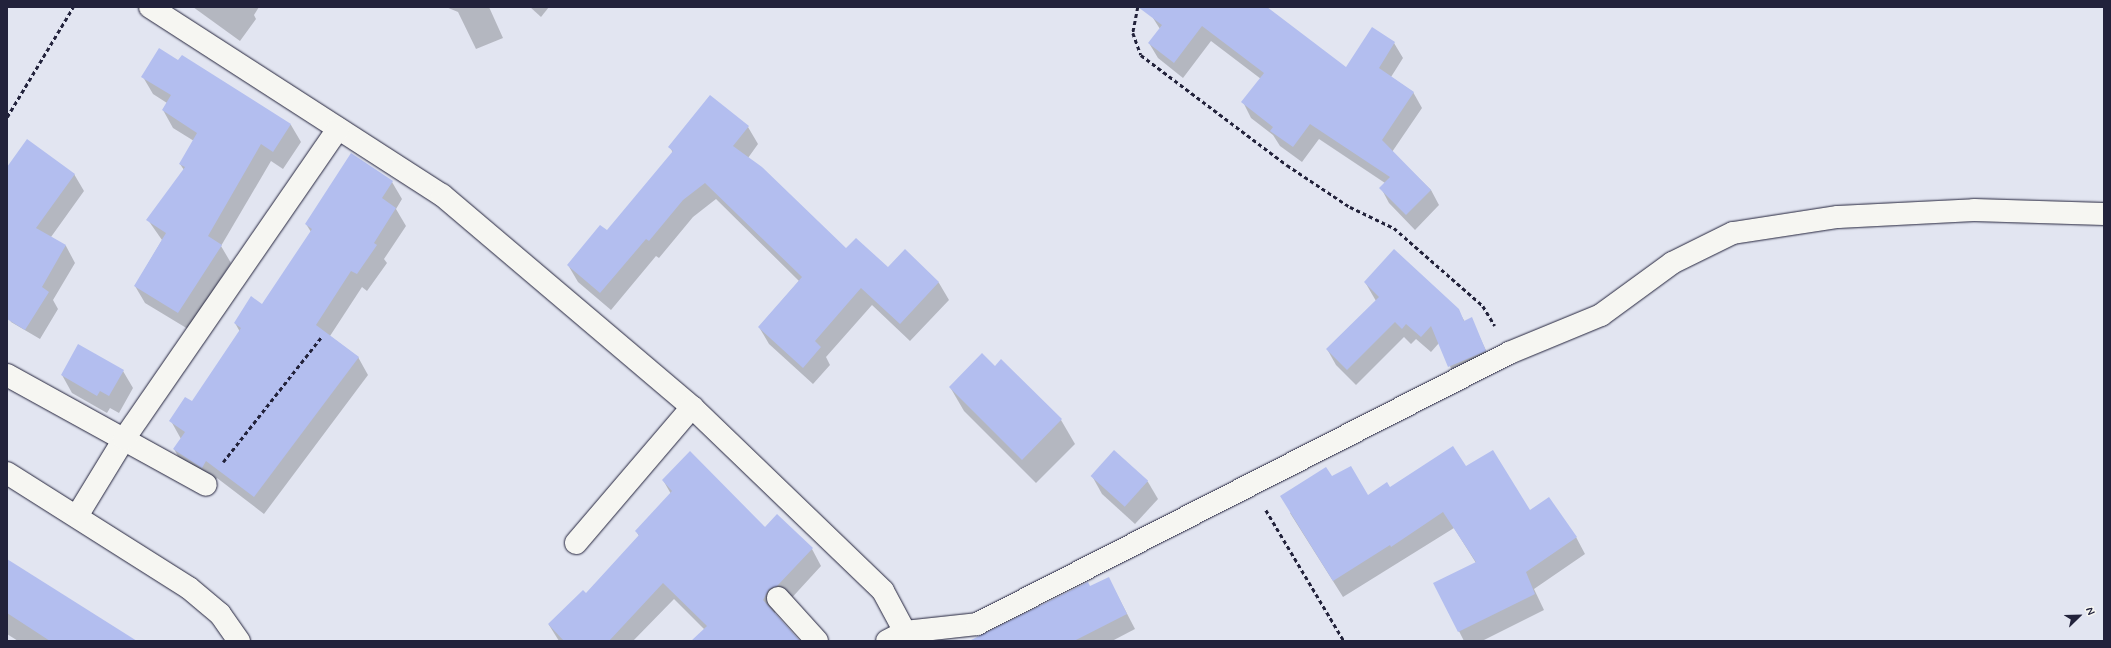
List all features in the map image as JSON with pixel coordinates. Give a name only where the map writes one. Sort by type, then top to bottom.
[{"type":"street","points":[[150,7],[442,195],[692,407],[883,590],[896,637],[977,624],[1252,486],[1509,353],[1601,315],[1672,263],[1733,233],[1838,217],[1974,210],[2104,214]]},
{"type":"street","points":[[77,516],[124,439],[338,129]]},
{"type":"street","points":[[7,375],[206,485]]},
{"type":"street","points":[[576,543],[692,407]]},
{"type":"street","points":[[7,473],[189,588],[220,614],[240,641]]},
{"type":"street","points":[[778,598],[817,641]]},
{"type":"path","points":[[7,117],[73,7]]},
{"type":"path","points":[[1138,7],[1133,33],[1141,55],[1287,165],[1350,207],[1394,228],[1483,306],[1509,353]]},
{"type":"path","points":[[206,485],[322,336]]},
{"type":"path","points":[[1252,486],[1344,641]]},
{"type":"building","points":[[1138,7],[1267,7],[1346,67],[1372,27],[1395,42],[1379,68],[1414,92],[1382,140],[1431,190],[1406,215],[1379,188],[1390,177],[1310,124],[1293,147],[1270,131],[1273,127],[1241,102],[1264,73],[1202,26],[1174,63],[1148,43],[1162,25]]},
{"type":"building","points":[[159,48],[178,60],[182,55],[291,124],[273,152],[261,144],[208,236],[222,245],[178,313],[134,286],[166,233],[146,220],[185,167],[179,164],[197,133],[162,110],[171,95],[141,77]]},
{"type":"building","points":[[710,95],[749,126],[733,146],[762,167],[846,248],[856,238],[888,267],[905,249],[939,282],[900,324],[861,288],[815,341],[821,347],[803,368],[758,327],[802,277],[705,183],[683,200],[649,241],[646,239],[600,293],[567,265],[600,225],[607,230],[673,151],[668,147]]},
{"type":"building","points":[[27,139],[75,174],[36,228],[66,245],[42,287],[49,292],[25,330],[7,319],[7,167]]},
{"type":"building","points":[[351,153],[393,181],[382,198],[396,208],[374,243],[377,245],[357,274],[351,271],[316,325],[359,357],[254,497],[206,461],[202,468],[173,449],[185,432],[169,421],[185,397],[192,401],[241,328],[234,323],[251,296],[262,304],[312,229],[305,224]]},
{"type":"building","points":[[1394,249],[1459,309],[1464,321],[1472,317],[1486,351],[1448,367],[1431,326],[1421,337],[1406,324],[1402,329],[1395,322],[1347,370],[1326,349],[1379,297],[1364,282]]},
{"type":"building","points":[[78,344],[124,370],[109,396],[100,391],[97,396],[61,375]]},
{"type":"building","points":[[982,353],[995,366],[1001,359],[1062,419],[1022,460],[949,387]]},
{"type":"building","points":[[1453,446],[1466,466],[1493,450],[1530,510],[1549,497],[1577,537],[1526,572],[1535,594],[1458,632],[1433,583],[1476,562],[1443,512],[1391,547],[1390,545],[1333,581],[1280,496],[1326,467],[1332,476],[1351,466],[1368,495],[1387,482],[1390,487]]},
{"type":"building","points":[[1114,450],[1148,481],[1125,507],[1091,476]]},
{"type":"building","points":[[690,451],[765,527],[777,514],[813,548],[777,586],[769,589],[763,600],[800,641],[691,641],[707,626],[663,583],[609,641],[564,641],[548,624],[583,590],[586,593],[639,535],[635,531],[672,491],[662,480]]},
{"type":"building","points":[[7,559],[137,641],[50,641],[7,613]]},
{"type":"building","points":[[1109,577],[1127,614],[1074,641],[969,641],[1088,582],[1090,586]]}]
